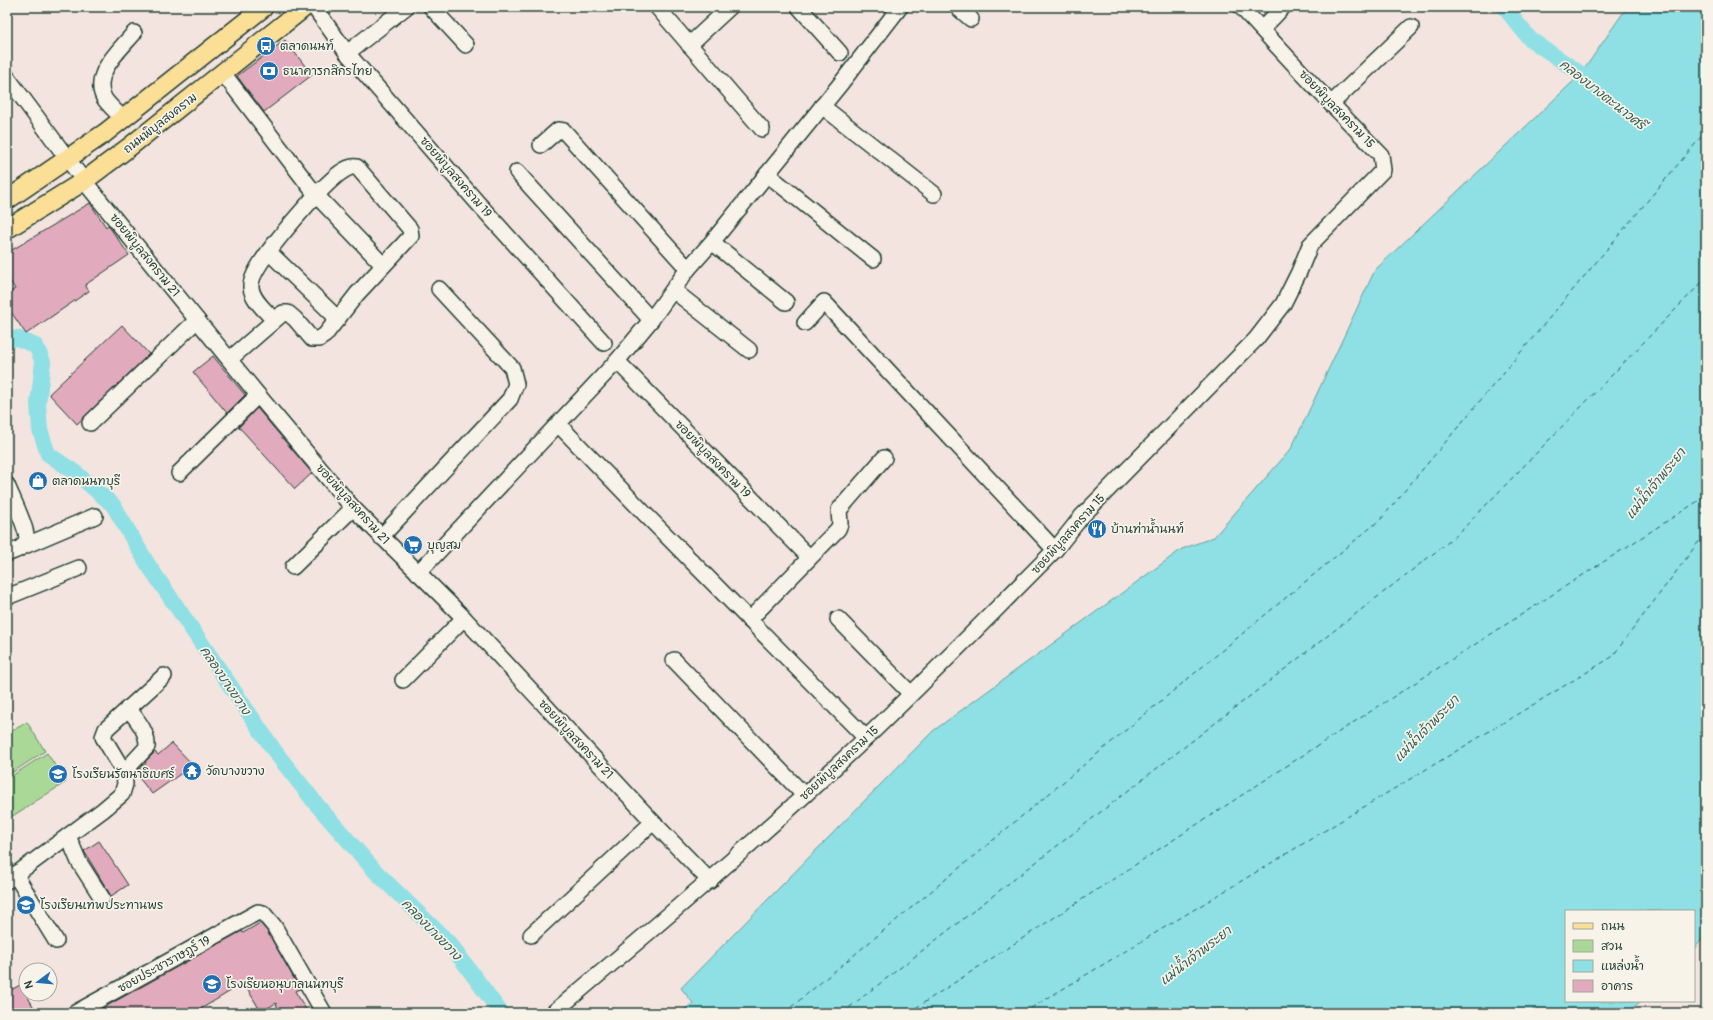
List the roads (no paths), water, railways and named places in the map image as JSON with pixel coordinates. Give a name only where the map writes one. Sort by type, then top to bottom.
[{"type":"main road","points":[[7,200],[67,160],[123,119],[264,7]]},
{"type":"main road","name":"ถนนพิบูลสงคราม","points":[[7,229],[84,181],[305,7]]},
{"type":"street","name":"ซอยพิบูลสงคราม 19","points":[[314,7],[347,53],[476,201],[604,343]]},
{"type":"street","points":[[347,53],[406,7]]},
{"type":"street","points":[[431,7],[466,45]]},
{"type":"street","points":[[657,7],[762,129]]},
{"type":"street","points":[[689,45],[730,7]]},
{"type":"street","points":[[799,7],[840,53]]},
{"type":"street","points":[[418,573],[617,361],[651,320],[688,269],[712,242],[900,7]]},
{"type":"street","points":[[957,7],[970,19]]},
{"type":"street","name":"ซอยพิบูลสงคราม 15","points":[[553,1013],[710,880],[804,796],[866,738],[1055,550],[1082,516],[1256,339],[1283,304],[1299,272],[1310,245],[1383,170],[1381,155],[1331,104],[1241,7]]},
{"type":"street","points":[[1262,29],[1283,7]]},
{"type":"street","points":[[1331,104],[1411,27]]},
{"type":"street","points":[[123,119],[104,98],[101,87],[102,77],[108,65],[134,33]]},
{"type":"street","points":[[223,73],[316,195],[383,265]]},
{"type":"street","name":"ซอยพิบูลสงคราม 21","points":[[7,77],[67,160],[258,395],[353,508],[464,618],[653,822],[710,880]]},
{"type":"street","points":[[822,106],[934,194]]},
{"type":"street","points":[[541,145],[558,130],[564,130],[688,269]]},
{"type":"street","points":[[230,359],[283,313],[288,313],[295,319],[312,339],[319,339],[325,335],[357,294],[411,236],[410,229],[357,166],[352,165],[345,168],[316,195],[287,228],[254,275],[251,286],[253,295],[274,320]]},
{"type":"street","points":[[517,172],[651,320]]},
{"type":"street","points":[[767,174],[873,259]]},
{"type":"street","points":[[712,242],[786,302]]},
{"type":"street","points":[[270,252],[338,319]]},
{"type":"street","points":[[381,537],[510,399],[516,384],[512,368],[439,290]]},
{"type":"street","points":[[673,290],[749,350]]},
{"type":"street","points":[[805,324],[824,302],[1055,550]]},
{"type":"street","points":[[90,423],[197,320]]},
{"type":"street","name":"ซอยพิบูลสงคราม 19","points":[[617,361],[809,557]]},
{"type":"street","points":[[179,473],[258,395]]},
{"type":"street","points":[[558,424],[866,738]]},
{"type":"street","points":[[749,620],[838,529],[840,524],[839,510],[884,458]]},
{"type":"street","points":[[7,485],[26,532],[26,541],[22,547]]},
{"type":"street","points":[[293,567],[353,508]]},
{"type":"street","points":[[7,554],[94,516]]},
{"type":"street","points":[[7,598],[79,568]]},
{"type":"street","points":[[403,680],[464,618]]},
{"type":"street","points":[[838,619],[910,694]]},
{"type":"street","points":[[674,660],[804,796]]},
{"type":"street","points":[[56,941],[11,878],[103,810],[122,794],[125,784],[124,772],[103,737],[106,729],[164,676]]},
{"type":"street","points":[[124,772],[148,747],[148,740],[144,730],[128,708]]},
{"type":"street","points":[[531,934],[653,822]]},
{"type":"street","points":[[68,836],[79,862],[102,898]]},
{"type":"street","name":"ซอยประชาราษฎร์ 19","points":[[75,1013],[253,914],[263,913],[274,926],[324,1013]]},
{"type":"water","name":"แม่น้ำเจ้าพระยา","points":[[1627,7],[1706,7],[1706,935],[1695,948],[1695,910],[1565,910],[1565,1002],[1640,1002],[1627,1013],[680,1013],[693,1003],[681,988],[933,731],[1182,549],[1214,537],[1291,449],[1375,270],[1581,74]]},
{"type":"waterway","name":"คลองบางตะนาวศรี","points":[[1504,7],[1530,39],[1581,74],[1597,87]]},
{"type":"waterway","name":"คลองบางขวาง","points":[[7,340],[17,338],[36,346],[43,362],[38,404],[40,430],[48,454],[76,473],[113,505],[147,563],[276,753],[317,805],[375,871],[451,945],[501,1013]]},
{"type":"place","name":"ตลาดนนท์","points":[[266,46]]},
{"type":"place","name":"ธนาคารกสิกรไทย","points":[[269,71]]},
{"type":"place","name":"ตลาดนนทบุรี","points":[[38,481]]},
{"type":"place","name":"บ้านท่าน้ำนนท์","points":[[1097,529]]},
{"type":"place","name":"บุญสม","points":[[413,545]]},
{"type":"place","name":"วัดบางขวาง","points":[[192,771]]},
{"type":"place","name":"โรงเรียนรัตนาธิเบศร์","points":[[58,774]]},
{"type":"place","name":"โรงเรียนเทพประทานพร","points":[[26,905]]},
{"type":"place","name":"โรงเรียนอนุบาลนนทบุรี","points":[[212,984]]}]
